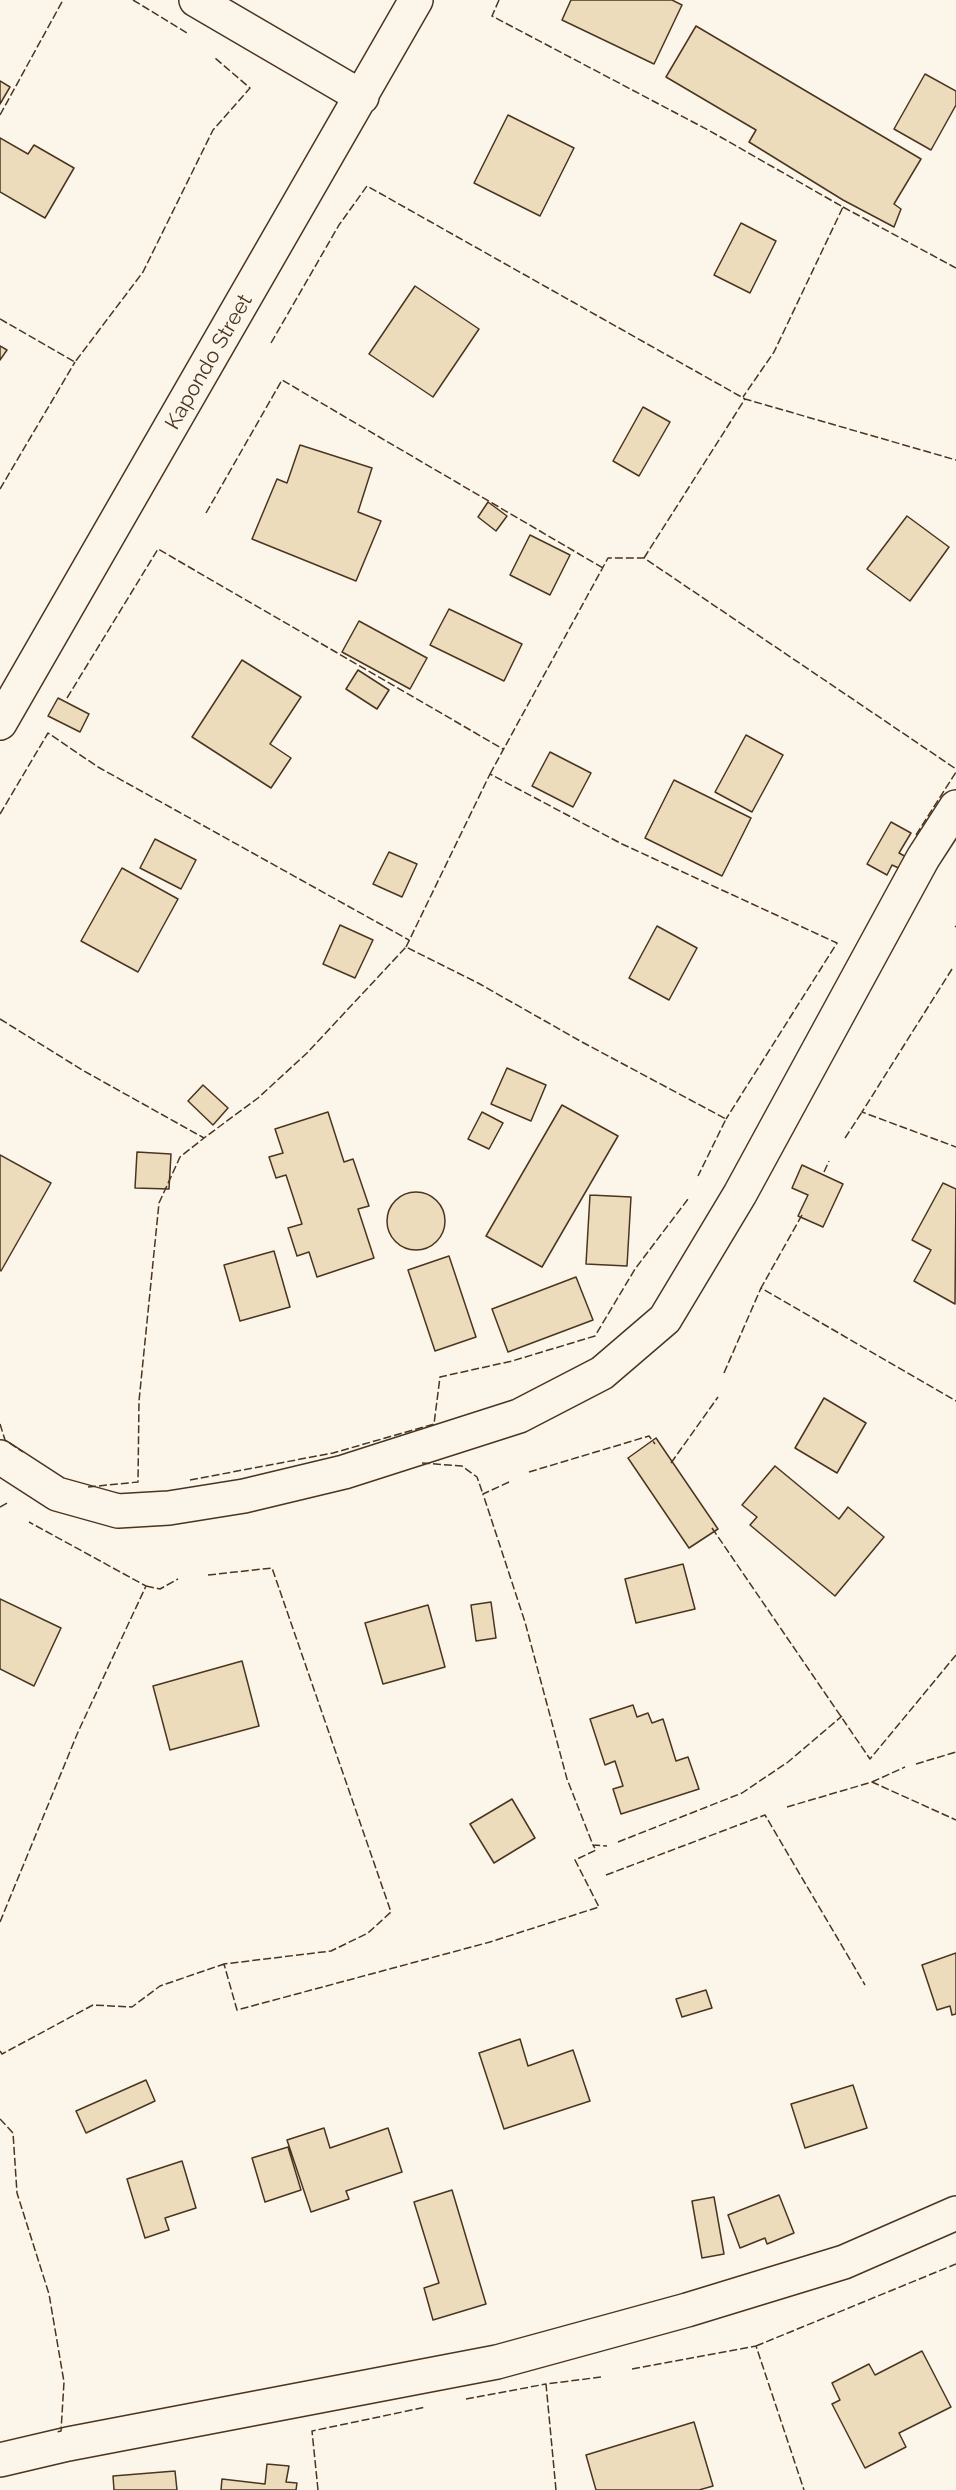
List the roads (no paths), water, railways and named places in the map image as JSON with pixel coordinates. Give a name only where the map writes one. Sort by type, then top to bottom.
[{"type":"street","points":[[196,0],[362,97]]},
{"type":"street","name":"Kapondo Street","points":[[0,723],[416,0]]},
{"type":"street","points":[[0,1456],[57,1494],[118,1511],[169,1508],[244,1496],[344,1472],[519,1416],[602,1373],[665,1319],[740,1194],[923,858],[956,807]]},
{"type":"street","points":[[0,2460],[68,2444],[497,2362],[687,2310],[844,2262],[956,2213]]}]
